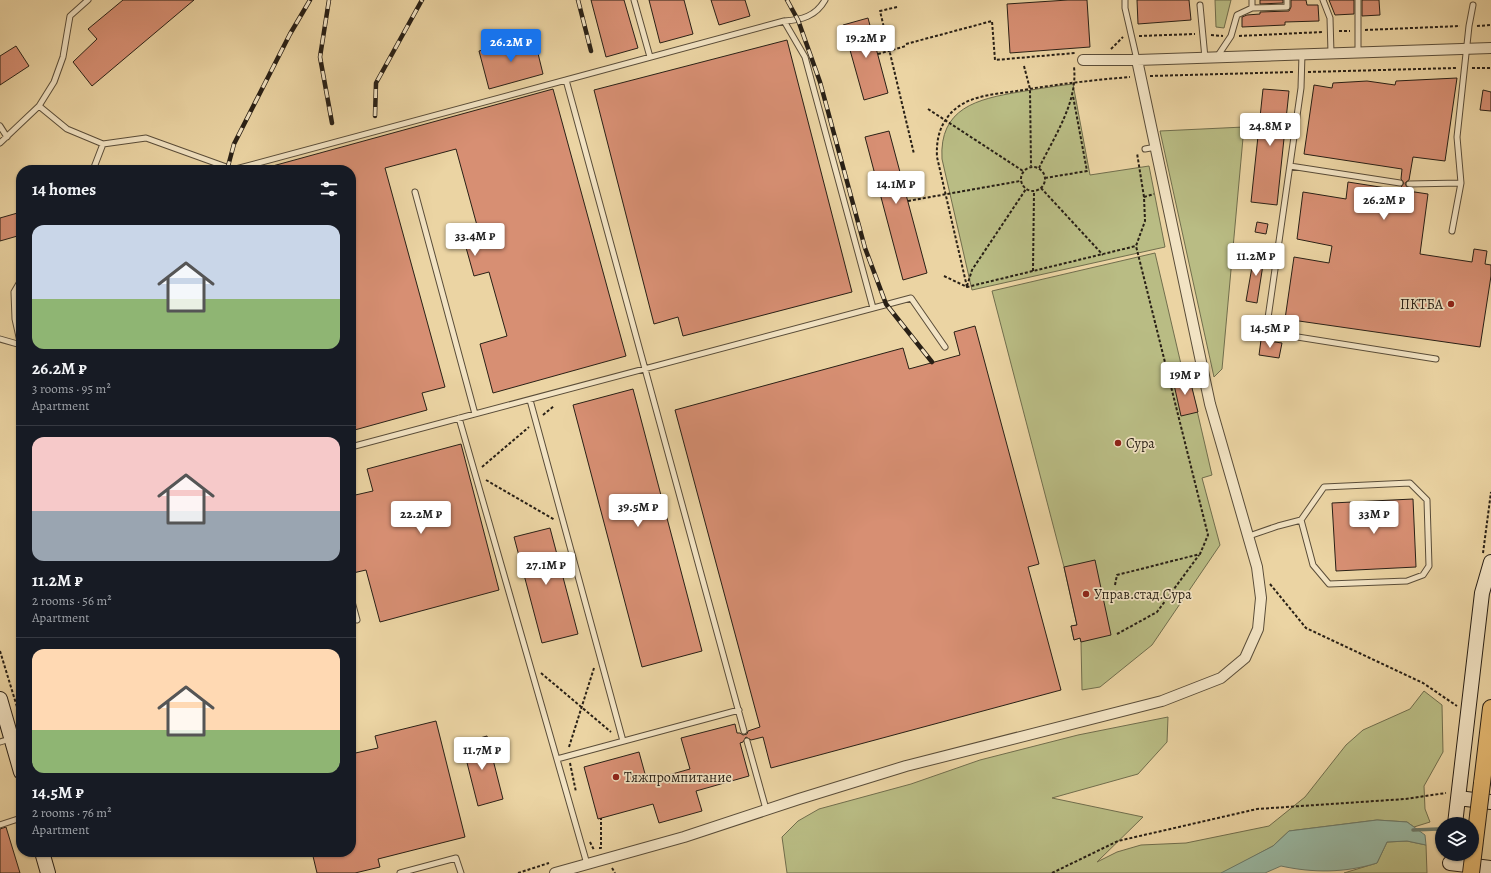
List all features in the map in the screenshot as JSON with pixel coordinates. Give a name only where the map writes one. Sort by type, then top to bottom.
[{"type":"main road","points":[[1471,873],[1491,708]]},
{"type":"street","points":[[1079,58],[1137,60],[1491,48]]},
{"type":"street","points":[[555,873],[684,837],[766,809],[906,766],[1162,700],[1221,678],[1245,658],[1258,629],[1261,598],[1257,567],[1210,404],[1150,148],[1141,77],[1137,60]]},
{"type":"street","points":[[1455,817],[1455,795],[1482,593],[1491,562]]},
{"type":"street","points":[[0,699],[6,740],[16,761]]},
{"type":"street","points":[[1455,795],[1491,802]]},
{"type":"street","points":[[43,857],[48,873]]},
{"type":"street","points":[[1450,863],[1491,868]]},
{"type":"lane","points":[[0,143],[39,106],[54,82],[63,57],[70,16],[88,0]]},
{"type":"lane","points":[[634,0],[650,57]]},
{"type":"lane","points":[[251,165],[784,21],[798,20],[819,11],[825,0]]},
{"type":"lane","points":[[1125,0],[1137,60]]},
{"type":"lane","points":[[1252,0],[1252,8]]},
{"type":"lane","points":[[1217,57],[1231,36],[1237,15],[1252,8],[1287,7],[1287,0]]},
{"type":"lane","points":[[1323,0],[1330,18],[1331,53]]},
{"type":"lane","points":[[1358,0],[1358,52]]},
{"type":"lane","points":[[1200,5],[1201,34],[1205,58]]},
{"type":"lane","points":[[1452,231],[1461,183],[1456,137],[1468,26],[1473,5]]},
{"type":"lane","points":[[784,21],[805,57],[873,308]]},
{"type":"lane","points":[[1302,54],[1301,88],[1266,332],[1436,359]]},
{"type":"lane","points":[[566,80],[744,732]]},
{"type":"lane","points":[[39,106],[67,129],[102,144],[146,138],[219,165]]},
{"type":"lane","points":[[0,126],[7,137]]},
{"type":"lane","points":[[95,165],[102,144]]},
{"type":"lane","points":[[1290,166],[1400,182]]},
{"type":"lane","points":[[1409,184],[1461,183]]},
{"type":"lane","points":[[415,192],[475,414]]},
{"type":"lane","points":[[16,289],[14,292],[16,323]]},
{"type":"lane","points":[[356,446],[911,298],[945,347]]},
{"type":"lane","points":[[0,339],[16,344]]},
{"type":"lane","points":[[530,400],[623,741]]},
{"type":"lane","points":[[459,418],[587,864]]},
{"type":"lane","points":[[1249,536],[1301,520],[1324,487],[1410,483],[1427,500],[1429,566],[1423,575],[1407,580],[1329,584],[1313,565],[1301,520]]},
{"type":"lane","points":[[557,759],[739,710]]},
{"type":"lane","points":[[747,741],[766,809]]},
{"type":"lane","points":[[0,825],[16,820]]},
{"type":"lane","points":[[400,873],[456,858],[461,873]]},
{"type":"path","points":[[897,7],[880,11],[914,154]]},
{"type":"path","points":[[878,54],[992,21],[995,60],[1079,58],[1073,96],[1040,168]]},
{"type":"path","points":[[1105,50],[1113,49],[1121,37],[1131,36],[1201,34],[1231,36],[1491,25]]},
{"type":"path","points":[[1024,66],[1030,89],[1031,166]]},
{"type":"path","points":[[967,287],[945,194],[937,157],[936,144],[939,131],[945,119],[955,109],[978,97],[1076,81],[1141,77],[1491,68]]},
{"type":"path","points":[[1045,178],[1087,171],[1073,96]]},
{"type":"path","points":[[928,109],[1023,171]]},
{"type":"path","points":[[1117,634],[1157,612],[1200,554],[1208,535],[1136,246],[1145,221],[1144,196],[1137,153]]},
{"type":"path","points":[[1020,181],[1023,171],[1031,166],[1040,168]]},
{"type":"path","points":[[1020,181],[1026,189],[1034,191],[1041,188],[1045,178],[1040,168]]},
{"type":"path","points":[[908,201],[1020,181]]},
{"type":"path","points":[[1041,188],[1103,255]]},
{"type":"path","points":[[967,287],[972,270],[1026,189]]},
{"type":"path","points":[[1033,271],[1034,191]]},
{"type":"path","points":[[944,276],[967,287],[1136,246]]},
{"type":"path","points":[[554,406],[475,474],[564,526]]},
{"type":"path","points":[[1115,585],[1117,575],[1200,554]]},
{"type":"path","points":[[1257,567],[1306,628],[1423,683],[1463,710]]},
{"type":"path","points":[[0,651],[16,704]]},
{"type":"path","points":[[557,759],[568,749],[599,652]]},
{"type":"path","points":[[530,664],[623,741]]},
{"type":"path","points":[[568,756],[576,794]]},
{"type":"path","points":[[1052,873],[1118,841],[1257,809],[1455,795]]},
{"type":"path","points":[[594,850],[601,848],[601,818]]},
{"type":"green space","points":[[1215,0],[1231,0],[1224,28],[1216,27]]},
{"type":"green space","points":[[1073,84],[1090,175],[1149,166],[1165,247],[972,290],[942,159],[943,142],[947,128],[954,117],[964,109],[989,98]]},
{"type":"green space","points":[[1244,127],[1222,369],[1214,377],[1160,131]]},
{"type":"green space","name":"Сура","points":[[1155,253],[1184,377],[1189,376],[1212,475],[1202,478],[1220,545],[1152,645],[1100,687],[1082,690],[1081,642],[1080,638],[1074,640],[1071,626],[1077,625],[1064,567],[992,291]]},
{"type":"green space","points":[[1424,691],[1442,705],[1443,752],[1424,786],[1425,809],[1430,822],[1414,827],[1407,822],[1377,820],[1289,831],[1273,846],[1223,873],[787,873],[782,837],[798,821],[819,809],[911,784],[980,760],[1078,735],[1168,717],[1167,742],[1138,774],[1052,798],[1143,817],[1097,862],[1117,852],[1141,845],[1186,843],[1269,826],[1305,797],[1346,745],[1363,730],[1410,709]]},
{"type":"green space","points":[[1407,841],[1426,845],[1427,873],[1344,873],[1377,863],[1387,842]]},
{"type":"shaded area","points":[[1377,820],[1407,822],[1425,835],[1426,845],[1407,841],[1387,842],[1377,863],[1353,869],[1317,871],[1281,866],[1265,873],[1221,873],[1273,846],[1289,831]]},
{"type":"building","points":[[123,0],[194,0],[92,86],[73,62],[97,39],[88,29]]},
{"type":"building","points":[[591,0],[624,0],[638,48],[606,57]]},
{"type":"building","points":[[649,0],[684,0],[693,34],[660,43]]},
{"type":"building","points":[[711,0],[745,0],[750,16],[719,25]]},
{"type":"building","points":[[1087,0],[1090,47],[1010,53],[1007,4]]},
{"type":"building","points":[[1137,0],[1189,0],[1191,20],[1138,24]]},
{"type":"building","points":[[1260,0],[1283,0],[1283,3],[1260,4]]},
{"type":"building","points":[[1291,0],[1306,0],[1307,5],[1318,5],[1319,21],[1285,22],[1285,25],[1242,27],[1242,17],[1260,14],[1260,12],[1289,11],[1291,7]]},
{"type":"building","points":[[1329,0],[1354,0],[1354,14],[1335,15]]},
{"type":"building","points":[[1362,0],[1379,0],[1380,15],[1362,16]]},
{"type":"building","points":[[868,18],[888,93],[864,100],[843,25]]},
{"type":"building","points":[[534,37],[543,74],[489,89],[479,51]]},
{"type":"building","points":[[787,40],[852,292],[683,336],[678,317],[654,324],[594,90]]},
{"type":"building","points":[[16,46],[29,66],[0,85],[0,56]]},
{"type":"building","points":[[1457,78],[1445,161],[1413,157],[1409,180],[1405,184],[1408,191],[1428,194],[1420,254],[1472,262],[1474,249],[1487,251],[1485,264],[1491,265],[1491,276],[1480,347],[1285,319],[1294,257],[1329,263],[1332,246],[1297,239],[1303,192],[1346,199],[1348,182],[1399,190],[1404,183],[1401,179],[1402,169],[1304,154],[1314,85],[1332,88],[1333,83],[1367,81],[1395,85],[1396,81]]},
{"type":"building","points":[[553,89],[626,356],[493,393],[480,344],[507,336],[489,272],[474,276],[465,244],[481,240],[456,149],[385,168],[445,387],[422,393],[427,410],[356,430],[356,165],[276,165]]},
{"type":"building","points":[[1263,89],[1289,91],[1277,205],[1251,202]]},
{"type":"building","points":[[1483,90],[1491,92],[1491,111],[1480,110]]},
{"type":"building","points":[[889,131],[927,273],[903,280],[865,137]]},
{"type":"building","points":[[16,213],[16,236],[0,241],[0,218]]},
{"type":"building","points":[[1257,222],[1268,224],[1266,234],[1255,232]]},
{"type":"building","points":[[1255,250],[1265,252],[1257,303],[1246,301]]},
{"type":"building","points":[[975,326],[1039,564],[1028,567],[1061,690],[771,768],[763,737],[751,740],[746,737],[743,742],[740,743],[749,776],[696,791],[702,811],[659,823],[653,804],[598,819],[584,767],[639,752],[647,781],[690,769],[681,738],[735,724],[737,733],[743,735],[747,734],[748,731],[760,727],[675,410],[903,348],[909,369],[960,355],[954,332]]},
{"type":"building","points":[[1261,340],[1282,343],[1279,358],[1259,355]]},
{"type":"building","points":[[1189,376],[1198,412],[1181,416],[1173,380]]},
{"type":"building","points":[[633,389],[702,651],[642,667],[573,405]]},
{"type":"building","points":[[461,444],[499,590],[380,622],[366,570],[356,572],[356,495],[373,491],[367,469]]},
{"type":"building","points":[[1413,499],[1416,567],[1336,571],[1332,503]]},
{"type":"building","points":[[550,528],[578,634],[542,643],[514,537]]},
{"type":"building","name":"Управ.стад.Сура","points":[[1095,560],[1111,635],[1081,642],[1080,638],[1074,640],[1071,626],[1077,625],[1064,567]]},
{"type":"building","points":[[436,721],[465,837],[378,859],[380,867],[355,873],[317,873],[313,857],[356,857],[356,753],[378,748],[375,736]]},
{"type":"building","points":[[487,736],[503,799],[478,806],[462,743]]},
{"type":"building","points":[[6,827],[20,873],[0,873],[0,829]]},
{"type":"waterway","points":[[1413,830],[1435,829]]},
{"type":"railway","points":[[228,165],[234,144],[290,34],[310,0]]},
{"type":"railway","points":[[329,0],[320,57],[332,123]]},
{"type":"railway","points":[[375,116],[376,83],[422,0]]},
{"type":"railway","points":[[578,0],[591,51]]},
{"type":"railway","points":[[787,0],[798,20],[820,82],[865,248],[886,304],[932,362]]},
{"type":"place","name":"ПКТБА","points":[[1451,304]]},
{"type":"place","name":"Сура","points":[[1118,443]]},
{"type":"place","name":"Управ.стад.Сура","points":[[1086,594]]},
{"type":"place","name":"Тяжпромпитание","points":[[616,777]]}]
